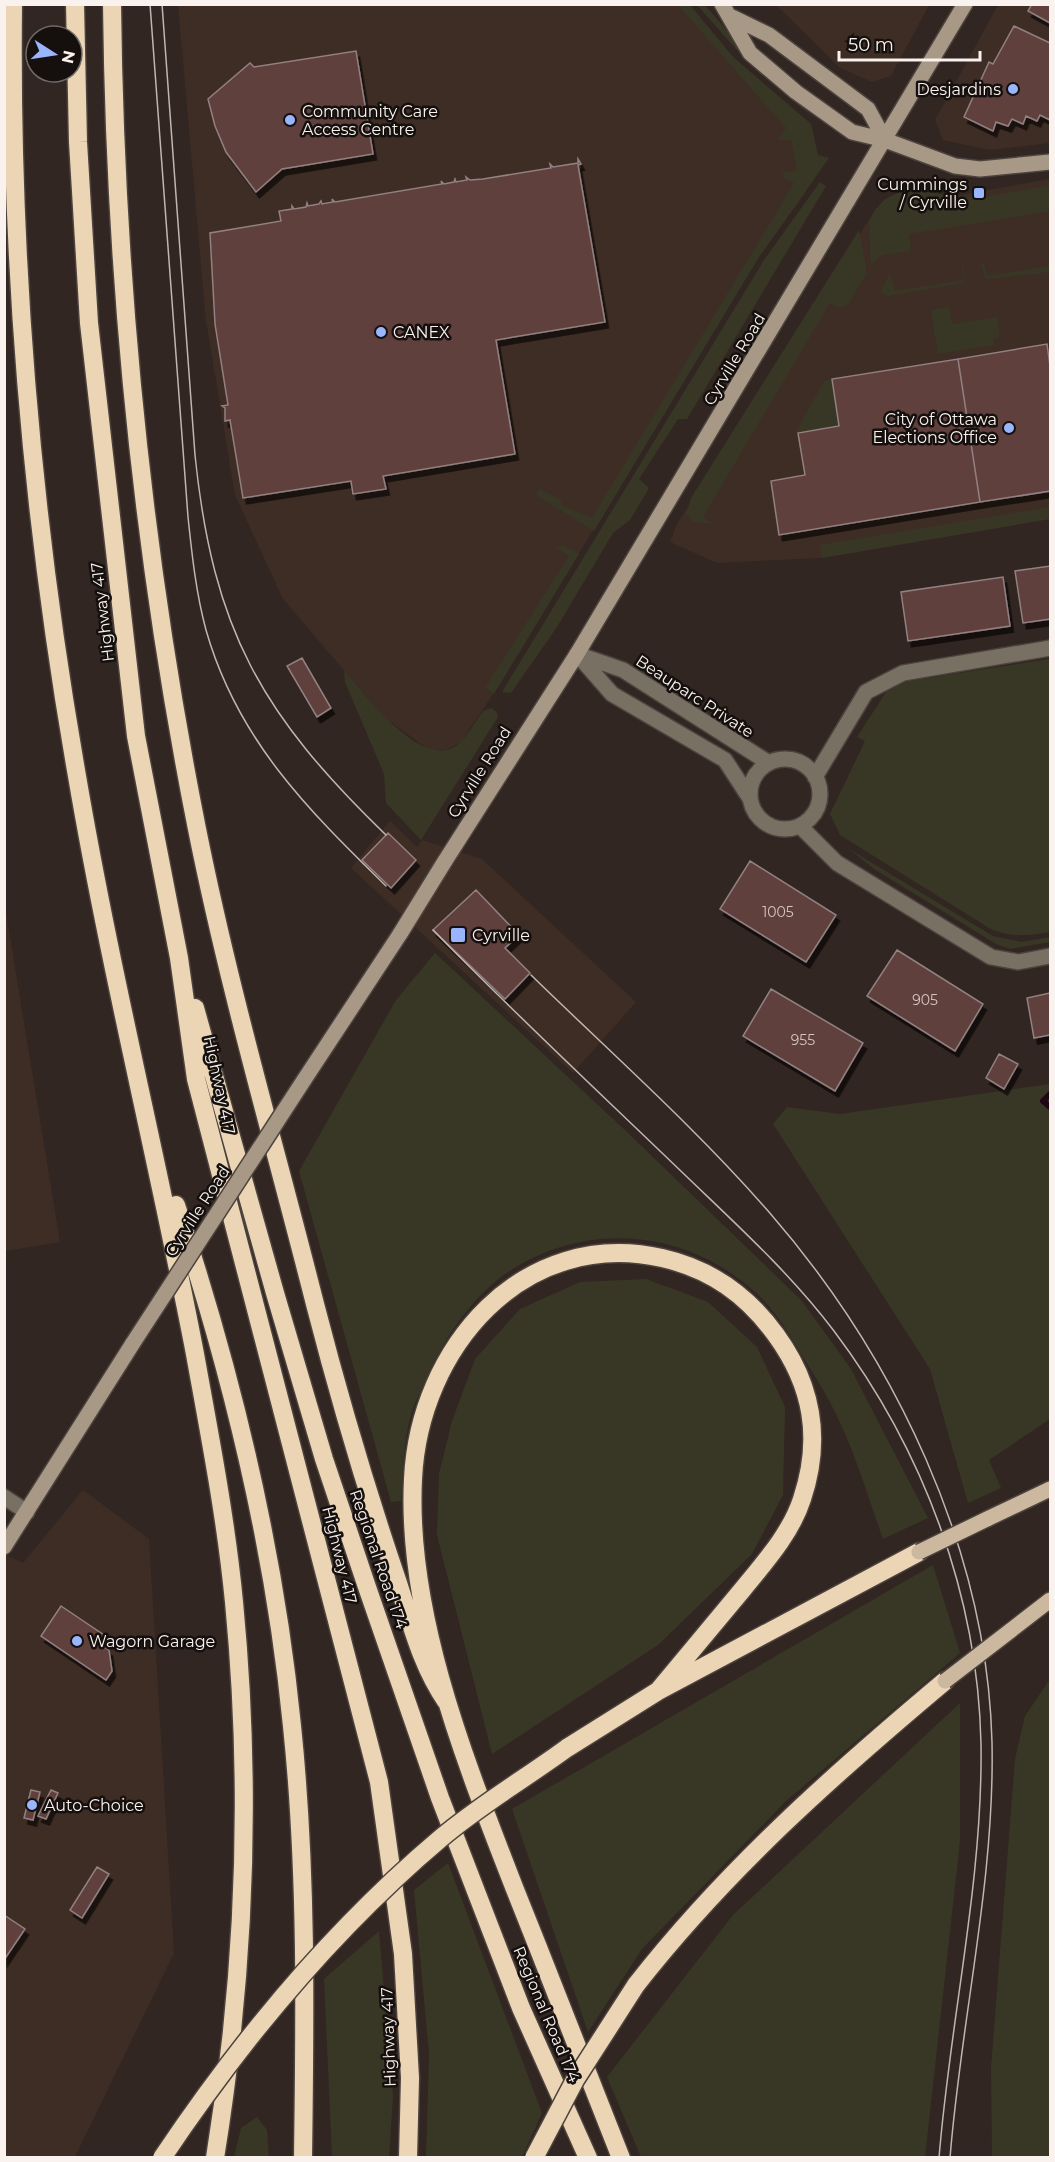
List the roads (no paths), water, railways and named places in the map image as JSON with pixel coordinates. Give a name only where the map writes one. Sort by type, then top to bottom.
[{"type":"highway","points":[[13,4],[12,141],[19,293],[45,580],[77,780],[104,924],[148,1121],[218,1483],[234,1603],[243,1720],[244,1843],[234,2018],[215,2157]]},
{"type":"highway","name":"Highway 417","points":[[75,4],[78,142],[89,323],[136,736],[179,958],[196,1079],[379,1782],[403,1954],[410,2078],[408,2157]]},
{"type":"highway","points":[[112,4],[113,121],[127,340],[143,497],[197,831],[334,1374],[380,1530],[430,1678],[446,1701]]},
{"type":"highway","points":[[4,164],[16,232]]},
{"type":"highway","name":"Regional Road 174","points":[[179,958],[216,1076],[253,1221],[321,1449],[367,1587],[440,1798],[500,1953],[588,2157]]},
{"type":"highway","points":[[148,1121],[209,1305],[267,1554],[287,1680],[295,1757],[302,1897],[303,2157]]},
{"type":"highway","points":[[621,2157],[495,1838],[446,1701],[421,1587],[413,1506],[415,1454],[428,1404],[462,1336],[494,1300],[511,1286],[569,1259],[611,1252],[636,1253],[677,1262],[718,1279],[736,1291],[766,1321],[800,1371],[812,1422],[808,1477],[801,1502],[787,1532],[767,1560],[658,1690]]},
{"type":"highway","points":[[162,2157],[239,2050],[307,1969],[369,1903],[443,1837],[567,1748],[658,1690],[919,1552]]},
{"type":"highway","points":[[534,2157],[575,2080],[636,1985],[691,1917],[753,1852],[870,1744],[945,1681]]},
{"type":"main road","name":"Cyrville Road","points":[[4,1546],[133,1343],[400,934],[577,654],[965,4]]},
{"type":"main road","points":[[727,11],[750,53],[796,92],[852,132],[885,140],[955,166],[980,170],[1050,162]]},
{"type":"main road","points":[[727,11],[769,35],[868,109],[885,140]]},
{"type":"main road","points":[[919,1552],[1050,1489]]},
{"type":"main road","points":[[945,1681],[1050,1600]]},
{"type":"street","points":[[815,777],[831,746],[866,692],[903,673],[1050,648]]},
{"type":"street","name":"Beauparc Private","points":[[577,654],[623,670],[769,763]]},
{"type":"street","points":[[577,654],[612,694],[725,760],[749,797],[753,810],[767,824],[787,830],[800,826],[811,817],[818,805],[820,792],[815,777],[808,768],[796,761],[782,759],[769,763],[758,771],[751,783],[749,797]]},
{"type":"street","points":[[800,826],[837,863],[991,957],[1018,962],[1050,957]]},
{"type":"street","points":[[4,1497],[27,1512]]},
{"type":"waterway","points":[[1050,1094],[1043,1101],[1050,1107]]},
{"type":"tram line","points":[[150,4],[188,517],[197,588],[206,630],[219,669],[256,739],[303,800],[386,886]]},
{"type":"tram line","points":[[162,4],[195,455],[203,517],[215,571],[230,620],[250,665],[275,708],[306,749],[386,835]]},
{"type":"tram line","points":[[433,930],[744,1231],[800,1290],[834,1331],[866,1377],[894,1424],[919,1474],[940,1526],[957,1579],[969,1633],[977,1688],[981,1744],[977,1848],[939,2158]]},
{"type":"tram line","points":[[531,975],[712,1150],[769,1212],[815,1268],[856,1329],[894,1393],[926,1459],[952,1528],[973,1598],[986,1670],[992,1742],[992,1794],[983,1898],[950,2158]]},
{"type":"place","name":"Desjardins","points":[[1013,89]]},
{"type":"place","name":"Community Care Access Centre","points":[[290,120]]},
{"type":"place","name":"Cummings / Cyrville","points":[[979,193]]},
{"type":"place","name":"CANEX","points":[[381,332]]},
{"type":"place","name":"City of Ottawa Elections Office","points":[[1009,428]]},
{"type":"place","name":"Cyrville","points":[[458,935]]},
{"type":"place","name":"Wagorn Garage","points":[[77,1641]]},
{"type":"place","name":"Auto-Choice","points":[[32,1805]]}]
